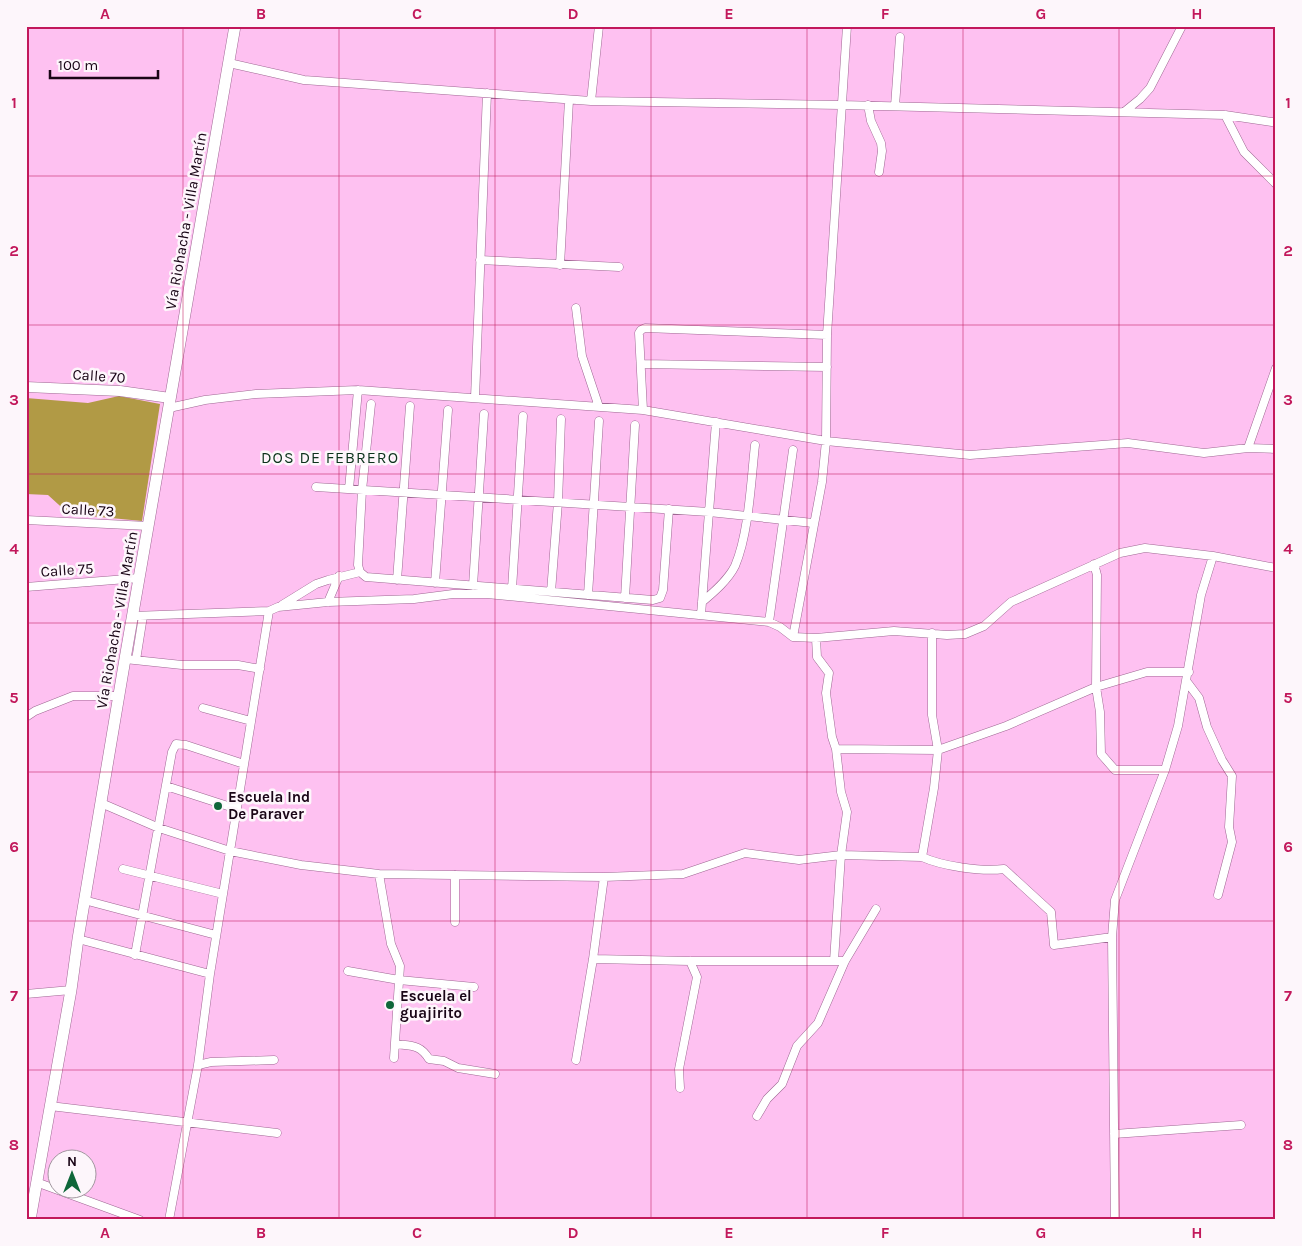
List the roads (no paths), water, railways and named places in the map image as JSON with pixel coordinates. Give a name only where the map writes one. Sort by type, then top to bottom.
[{"type":"main road","name":"Vía Riohacha - Villa Martín","points":[[30,1220],[71,990],[84,900],[119,696],[131,659],[138,616],[139,578],[235,26]]},
{"type":"street","points":[[591,101],[599,26]]},
{"type":"street","points":[[792,637],[822,482],[826,442],[827,335],[846,26]]},
{"type":"street","points":[[1124,112],[1150,88],[1182,26]]},
{"type":"street","points":[[895,106],[900,37]]},
{"type":"street","points":[[229,63],[304,80],[569,100],[1224,115],[1272,122]]},
{"type":"street","points":[[475,398],[487,93]]},
{"type":"street","points":[[560,265],[569,100]]},
{"type":"street","points":[[868,106],[873,126],[881,143],[880,172]]},
{"type":"street","points":[[1224,115],[1244,152],[1276,184]]},
{"type":"street","points":[[480,260],[620,268]]},
{"type":"street","points":[[576,308],[582,356],[599,407]]},
{"type":"street","points":[[643,410],[639,333],[645,328],[827,335]]},
{"type":"street","points":[[641,364],[827,367]]},
{"type":"street","points":[[1248,448],[1276,368]]},
{"type":"street","name":"Calle 70","points":[[26,387],[120,391],[170,403]]},
{"type":"street","points":[[170,403],[256,394],[358,390],[643,410],[826,442],[970,454],[1128,443],[1204,453],[1248,448],[1276,449]]},
{"type":"street","points":[[349,489],[358,390]]},
{"type":"street","points":[[371,404],[362,490],[358,565],[360,572],[366,577],[652,600],[660,598],[663,590],[669,509]]},
{"type":"street","points":[[397,580],[410,406]]},
{"type":"street","points":[[435,583],[448,410]]},
{"type":"street","points":[[474,586],[484,414]]},
{"type":"street","points":[[512,589],[523,416]]},
{"type":"street","points":[[551,592],[558,502],[561,419]]},
{"type":"street","points":[[588,595],[599,421]]},
{"type":"street","points":[[700,615],[716,422]]},
{"type":"street","points":[[625,598],[635,425]]},
{"type":"street","points":[[702,602],[718,589],[734,567],[746,526],[755,445]]},
{"type":"street","points":[[769,622],[793,450]]},
{"type":"street","points":[[316,487],[669,509],[813,523]]},
{"type":"street","name":"Calle 73","points":[[26,520],[148,526]]},
{"type":"street","points":[[278,607],[328,602],[414,599],[454,594],[488,594],[769,622],[780,627],[792,637],[816,638],[894,631],[947,635],[965,634],[984,626],[1011,602],[1120,553],[1145,548],[1213,556],[1276,568]]},
{"type":"street","points":[[1115,1220],[1112,937],[1115,900],[1165,770],[1178,726],[1201,595],[1213,556]]},
{"type":"street","points":[[1094,564],[1097,575],[1096,687],[1100,712],[1100,754],[1115,770],[1165,770]]},
{"type":"street","points":[[138,616],[269,611],[316,584],[339,576],[360,572]]},
{"type":"street","points":[[328,602],[339,576]]},
{"type":"street","name":"Calle 75","points":[[26,587],[139,578]]},
{"type":"street","points":[[169,1220],[198,1065],[216,935],[269,611]]},
{"type":"street","points":[[922,857],[934,788],[938,750],[932,715],[932,633]]},
{"type":"street","points":[[816,638],[817,657],[829,673],[826,693],[832,737],[836,749],[840,792],[847,812],[841,856],[834,961]]},
{"type":"street","points":[[131,659],[182,665],[238,665],[260,669]]},
{"type":"street","points":[[836,749],[938,750],[1006,726],[1096,687],[1147,672],[1188,672]]},
{"type":"street","points":[[1187,682],[1199,698],[1207,727],[1222,760],[1232,776],[1229,827],[1232,842],[1218,895]]},
{"type":"street","points":[[26,717],[35,711],[73,696],[119,696]]},
{"type":"street","points":[[203,708],[251,722]]},
{"type":"street","points":[[135,955],[172,752],[176,744],[186,745],[244,764]]},
{"type":"street","points":[[166,786],[237,809]]},
{"type":"street","points":[[101,803],[159,828],[230,850],[301,865],[379,874],[604,878],[683,874],[745,853],[800,860],[841,856],[922,857],[932,861],[990,871],[1004,869],[1051,912],[1054,945],[1112,937]]},
{"type":"street","points":[[123,869],[223,894]]},
{"type":"street","points":[[379,874],[391,944],[400,966],[394,1058]]},
{"type":"street","points":[[455,875],[455,922]]},
{"type":"street","points":[[576,1060],[604,878]]},
{"type":"street","points":[[84,900],[216,935]]},
{"type":"street","points":[[757,1116],[767,1099],[782,1084],[797,1046],[818,1023],[845,961],[876,909]]},
{"type":"street","points":[[78,939],[210,974]]},
{"type":"street","points":[[593,959],[845,961]]},
{"type":"street","points":[[680,1088],[679,1069],[697,977],[690,961]]},
{"type":"street","points":[[348,971],[399,980],[474,987]]},
{"type":"street","points":[[26,994],[71,990]]},
{"type":"street","points":[[395,1044],[417,1046],[424,1051],[429,1059],[444,1061],[458,1068],[495,1074]]},
{"type":"street","points":[[198,1065],[210,1062],[274,1060]]},
{"type":"street","points":[[50,1106],[277,1133]]},
{"type":"street","points":[[1114,1134],[1242,1125]]},
{"type":"street","points":[[36,1182],[140,1220]]},
{"type":"place","name":"Escuela Ind De Paraver","points":[[218,806]]},
{"type":"place","name":"Escuela el guajirito","points":[[390,1005]]},
{"type":"district","name":"DOS DE FEBRERO","points":[[330,457]]}]
